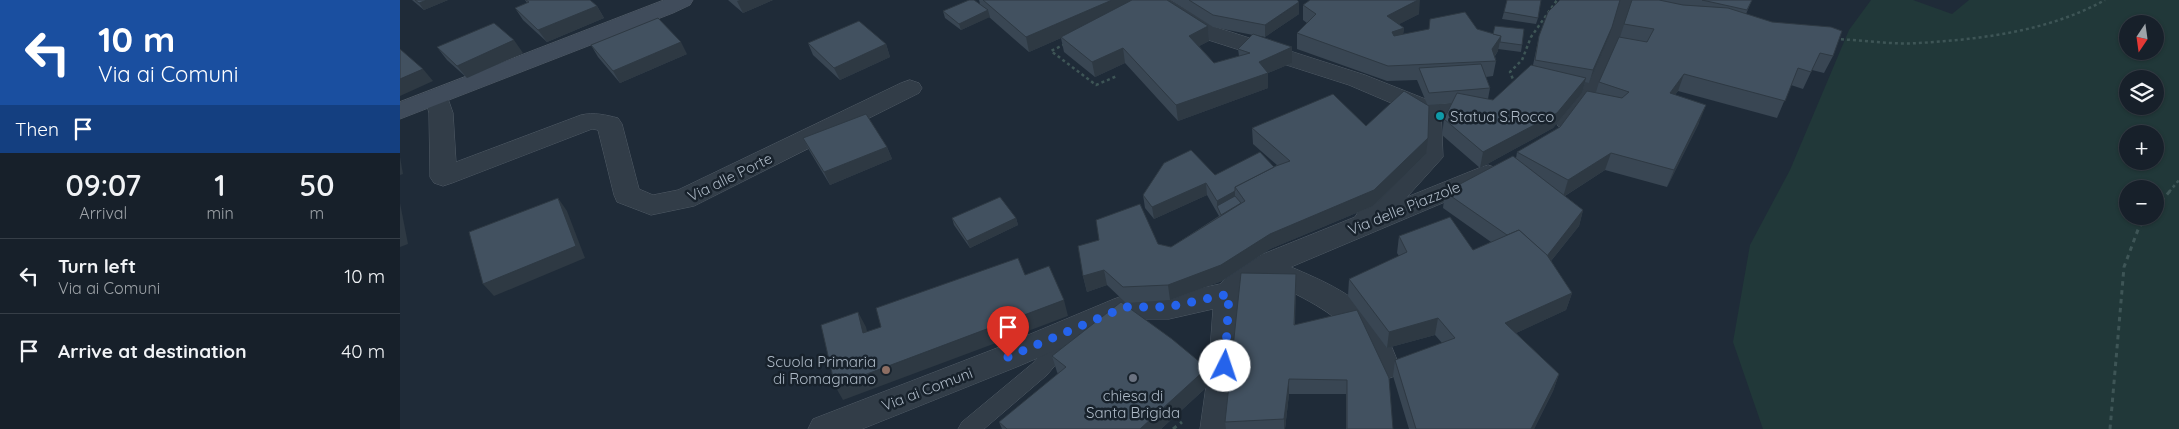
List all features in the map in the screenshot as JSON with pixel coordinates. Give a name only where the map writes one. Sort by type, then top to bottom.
[{"type":"street","points":[[400,111],[682,0]]},
{"type":"street","points":[[1156,0],[1207,32],[1356,80],[1429,110],[1430,157],[1362,224]]},
{"type":"street","points":[[1552,134],[1560,129],[1583,88],[1594,83],[1612,50],[1616,20],[1634,1]]},
{"type":"street","name":"Via alle Porte","points":[[437,98],[441,113],[443,177],[590,121],[609,124],[628,195],[651,205],[684,199],[910,88]]},
{"type":"street","name":"Via delle Piazzole","points":[[1202,317],[1244,279],[1264,267],[1362,224],[1475,180],[1512,162]]},
{"type":"street","points":[[1264,267],[1316,291],[1345,311],[1368,333],[1384,367]]},
{"type":"street","points":[[1217,429],[1225,366],[1229,294]]},
{"type":"street","name":"Via ai Comuni","points":[[825,429],[1008,357],[1125,307],[1168,307],[1229,294]]},
{"type":"lane","points":[[1429,110],[1490,104],[1515,85]]},
{"type":"lane","points":[[969,429],[1040,369],[1076,328]]},
{"type":"path","points":[[1515,85],[1510,72],[1522,60],[1531,37],[1557,0]]},
{"type":"path","points":[[1828,38],[1918,43],[2023,30],[2083,12],[2104,0]]},
{"type":"path","points":[[1069,43],[1051,51],[1096,85],[1117,76]]},
{"type":"path","points":[[2164,198],[2179,180]]},
{"type":"path","points":[[2110,429],[2124,266],[2141,225]]},
{"type":"green space","points":[[1871,0],[1913,0],[1952,14],[1969,0],[2179,0],[2179,429],[1763,429],[1733,342],[1750,245],[1790,170],[1849,30]]},
{"type":"building","points":[[415,0],[427,0],[419,3]]},
{"type":"building","points":[[526,0],[590,0],[597,6],[538,30],[515,8],[529,2]]},
{"type":"building","points":[[969,0],[974,0],[988,10],[959,24],[943,11]]},
{"type":"building","points":[[983,0],[1112,0],[1026,37]]},
{"type":"building","points":[[1132,0],[1167,0],[1208,26],[1189,36],[1214,63],[1250,53],[1238,49],[1253,34],[1292,47],[1259,62],[1268,73],[1176,105],[1123,48],[1092,62],[1061,37]]},
{"type":"building","points":[[1189,0],[1297,0],[1299,2],[1265,25],[1213,15]]},
{"type":"building","points":[[1310,0],[1418,0],[1387,16],[1404,28],[1392,32],[1394,36],[1429,29],[1430,19],[1465,12],[1477,29],[1501,36],[1492,49],[1496,61],[1388,66],[1297,33],[1316,14],[1303,5]]},
{"type":"building","points":[[1507,0],[1541,0],[1538,18],[1504,12]]},
{"type":"building","points":[[1560,0],[1620,0],[1612,27],[1593,70],[1535,60],[1539,36],[1548,12]]},
{"type":"building","points":[[1632,0],[1659,0],[1683,5],[1728,8],[1772,22],[1831,27],[1842,31],[1833,56],[1820,53],[1811,72],[1798,68],[1785,101],[1684,74],[1670,93],[1706,105],[1674,170],[1611,153],[1568,180],[1517,152],[1560,127],[1587,91],[1622,98],[1629,92],[1599,82],[1619,37],[1647,42],[1654,29],[1624,24]]},
{"type":"building","points":[[1702,0],[1752,0],[1747,10]]},
{"type":"building","points":[[658,18],[681,42],[613,71],[591,45]]},
{"type":"building","points":[[859,21],[886,44],[834,68],[808,43]]},
{"type":"building","points":[[494,23],[514,40],[457,66],[437,47]]},
{"type":"building","points":[[1495,26],[1524,29],[1522,45],[1500,42],[1501,36],[1493,34]]},
{"type":"building","points":[[400,49],[423,69],[400,79]]},
{"type":"building","points":[[1481,64],[1490,88],[1429,93],[1419,68]]},
{"type":"building","points":[[1531,65],[1586,78],[1557,113],[1483,152],[1444,119],[1457,93],[1493,100]]},
{"type":"building","points":[[1404,91],[1429,106],[1428,138],[1374,190],[1270,234],[1221,265],[1168,285],[1123,287],[1104,270],[1083,276],[1078,246],[1099,240],[1096,220],[1140,204],[1158,244],[1171,247],[1245,201],[1235,187],[1290,161],[1252,128],[1333,94],[1366,126]]},
{"type":"building","points":[[866,114],[887,147],[824,172],[803,138]]},
{"type":"building","points":[[1191,150],[1215,175],[1260,152],[1274,167],[1235,187],[1235,191],[1217,201],[1206,183],[1152,207],[1143,195],[1164,163]]},
{"type":"building","points":[[1513,156],[1583,210],[1547,256],[1519,230],[1507,235],[1445,192]]},
{"type":"building","points":[[1235,196],[1241,203],[1221,215],[1217,206]]},
{"type":"building","points":[[1000,197],[1016,218],[967,241],[952,218]]},
{"type":"building","points":[[558,198],[576,246],[483,284],[469,232]]},
{"type":"building","points":[[1450,217],[1473,250],[1519,230],[1547,255],[1572,293],[1505,323],[1559,374],[1531,429],[1416,429],[1395,360],[1455,338],[1438,318],[1389,332],[1349,279],[1407,252],[1399,236]]},
{"type":"building","name":"Scuola Primaria di Romagnano","points":[[1018,258],[1025,275],[1049,266],[1064,300],[835,386],[821,325],[858,312],[863,333],[881,327],[876,308]]},
{"type":"building","points":[[1241,273],[1296,274],[1294,325],[1357,310],[1389,378],[1393,429],[1347,429],[1347,380],[1289,379],[1284,419],[1225,422]]},
{"type":"building","name":"chiesa di Santa Brigida","points":[[1121,302],[1172,339],[1207,368],[1140,429],[1007,429],[999,422],[1066,367],[1052,356]]},
{"type":"place","name":"Statua S.Rocco","points":[[1440,116]]},
{"type":"place","name":"Scuola Primaria di Romagnano","points":[[886,370]]},
{"type":"place","name":"chiesa di Santa Brigida","points":[[1133,378]]},
{"type":"route","points":[[1008,357],[1125,307],[1168,307],[1229,294],[1225,366]]}]
